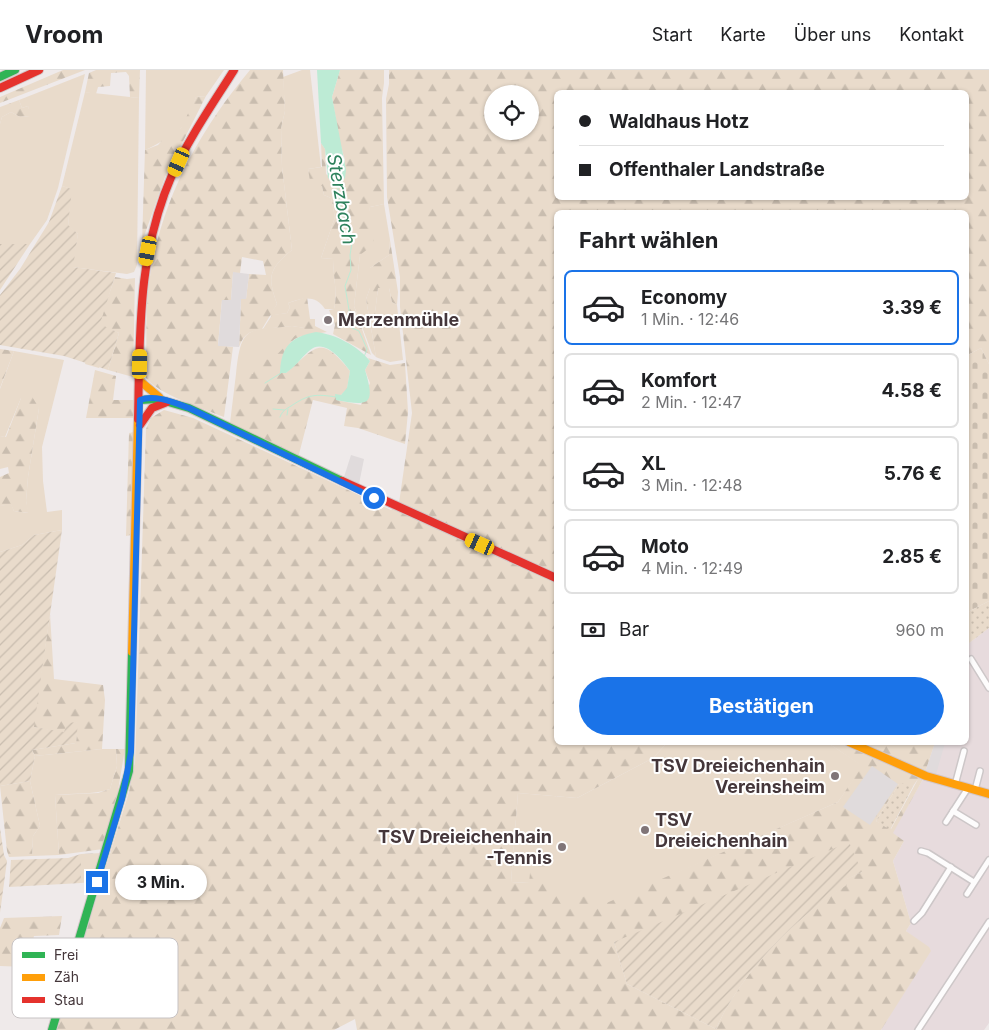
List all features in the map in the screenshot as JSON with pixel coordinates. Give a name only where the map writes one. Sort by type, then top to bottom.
[{"type":"main road","points":[[0,77],[15,70]]},
{"type":"main road","points":[[0,88],[39,70]]},
{"type":"main road","points":[[80,938],[129,771],[140,425],[142,286],[156,220],[168,187],[190,139],[234,70]]},
{"type":"main road","points":[[226,83],[239,70]]},
{"type":"main road","points":[[140,381],[148,391],[167,402],[189,408],[374,498],[554,577]]},
{"type":"main road","points":[[140,400],[151,404],[167,402]]},
{"type":"main road","points":[[140,425],[152,408],[167,402]]},
{"type":"main road","points":[[856,745],[910,770],[989,794]]},
{"type":"main road","points":[[52,1030],[56,1018]]},
{"type":"street","points":[[971,659],[989,688]]},
{"type":"street","points":[[955,785],[964,752]]},
{"type":"street","points":[[946,822],[971,789],[980,771]]},
{"type":"street","points":[[954,811],[976,825]]},
{"type":"street","points":[[921,851],[974,882]]},
{"type":"street","points":[[967,894],[989,860]]},
{"type":"street","points":[[914,921],[922,913],[950,867]]},
{"type":"street","points":[[918,1030],[989,922]]},
{"type":"shaded area","points":[[317,70],[340,70],[332,97],[346,170],[345,178],[338,184],[328,178],[325,149],[321,143]]},
{"type":"shaded area","points":[[233,272],[249,274],[246,299],[241,299],[239,347],[218,346],[222,300],[231,300]]},
{"type":"shaded area","points":[[316,332],[331,335],[346,342],[359,350],[370,361],[365,370],[370,391],[367,401],[356,403],[336,400],[335,394],[341,395],[347,388],[350,371],[337,356],[326,348],[315,347],[289,371],[280,373],[285,349],[289,344],[300,337]]},
{"type":"shaded area","points":[[351,455],[364,459],[359,484],[344,477]]},
{"type":"shaded area","points":[[989,628],[989,1023],[984,1030],[881,1030],[889,1017],[915,938],[906,931],[911,923],[893,861],[904,841],[892,833],[922,781],[934,745],[969,745],[969,643]]},
{"type":"shaded area","points":[[934,745],[944,745],[936,774],[926,770]]},
{"type":"shaded area","points":[[872,766],[898,784],[870,825],[843,807]]},
{"type":"green space","points":[[63,70],[85,70],[0,103],[0,97]]},
{"type":"green space","points":[[96,70],[140,70],[139,98],[130,97],[129,76],[126,72],[111,73],[110,86],[98,87],[96,94],[85,92],[89,73]]},
{"type":"green space","points":[[146,70],[224,70],[206,96],[196,97],[182,127],[165,140],[145,150]]},
{"type":"green space","points":[[250,70],[283,70],[285,111],[281,128],[282,167],[292,250],[279,263],[272,274],[272,286],[277,304],[262,329],[247,334],[239,347],[241,299],[246,299],[249,274],[266,275],[263,261],[242,257],[240,273],[233,273],[231,300],[222,300],[218,345],[233,347],[224,417],[160,390],[146,378],[148,295],[154,253],[162,224],[184,169],[214,118]]},
{"type":"green space","points":[[302,70],[310,70],[321,167],[308,169],[311,182],[322,186],[324,195],[331,198],[335,217],[321,258],[333,259],[335,303],[334,309],[325,309],[317,301],[308,298],[288,303],[290,307],[287,313],[269,316],[277,304],[271,280],[272,274],[279,263],[292,250],[282,167],[281,128],[285,111],[283,77]]},
{"type":"green space","points":[[340,70],[384,70],[382,98],[384,204],[370,207],[369,218],[375,223],[373,245],[360,255],[354,306],[371,355],[333,334],[335,325],[329,310],[334,309],[335,303],[333,259],[321,258],[335,217],[331,198],[324,195],[322,186],[311,187],[308,169],[322,167],[321,143],[325,149],[326,174],[338,184],[342,182],[345,160],[332,97]]},
{"type":"green space","points":[[389,70],[989,70],[989,364],[981,348],[969,354],[969,210],[554,210],[554,745],[665,745],[653,758],[577,798],[518,793],[511,882],[529,883],[531,863],[545,866],[544,878],[567,903],[590,894],[595,908],[838,802],[862,766],[831,745],[934,745],[922,781],[893,833],[904,841],[893,861],[911,923],[906,931],[929,947],[931,951],[881,1030],[357,1030],[355,1019],[334,1030],[56,1030],[60,1018],[178,1018],[178,938],[84,938],[129,792],[135,763],[146,429],[151,418],[164,410],[193,418],[391,510],[399,503],[412,413],[400,307],[400,277],[387,197],[386,99]],"holes":[[[918,779],[891,829],[876,821],[899,784],[913,786]],[[862,872],[844,880],[846,885],[808,913],[771,948],[739,988],[726,1008],[716,1029],[627,984],[614,942]]]},
{"type":"green space","points":[[85,74],[58,188],[47,220],[30,244],[0,244],[0,124],[2,117],[11,112],[20,117],[30,116],[28,106],[22,108],[19,100]]},
{"type":"green space","points":[[85,92],[139,98],[137,265],[134,272],[127,274],[72,267],[78,234],[68,226],[71,189],[62,186]]},
{"type":"green space","points":[[206,96],[165,177],[142,242],[145,150],[158,145],[165,137],[181,128],[196,97]]},
{"type":"green space","points":[[19,100],[22,108],[28,106],[31,116],[20,117],[11,112],[2,117],[0,124],[0,107]]},
{"type":"green space","points":[[62,186],[72,189],[68,225],[78,234],[73,267],[116,273],[100,324],[119,333],[108,370],[64,356],[0,345],[0,295],[20,269],[49,222]]},
{"type":"green space","points":[[384,204],[390,240],[389,255],[370,268],[370,288],[366,299],[376,357],[372,353],[354,306],[360,255],[370,207]]},
{"type":"green space","points":[[390,240],[398,292],[397,305],[392,302],[389,288],[378,288],[375,313],[384,344],[379,349],[378,358],[376,357],[366,299],[370,288],[370,268],[389,255]]},
{"type":"green space","points":[[0,244],[30,244],[0,290]]},
{"type":"green space","points":[[115,277],[135,278],[133,377],[108,370],[119,333],[112,330],[99,368],[85,364]]},
{"type":"green space","points":[[378,288],[389,288],[392,302],[397,305],[403,360],[390,362],[378,358],[375,313]]},
{"type":"green space","points":[[307,297],[310,319],[315,319],[315,326],[327,332],[306,335],[293,340],[286,351],[280,373],[286,373],[312,351],[324,348],[340,359],[350,371],[347,389],[336,400],[361,405],[370,383],[365,370],[370,361],[368,358],[390,365],[405,363],[408,412],[405,444],[358,428],[344,426],[347,408],[313,400],[298,458],[230,423],[236,374],[253,374],[259,357],[269,360],[273,358],[304,328],[292,326],[263,329],[272,315],[287,313],[290,307],[288,303]]},
{"type":"green space","points":[[292,326],[305,328],[274,358],[253,374],[236,374],[241,346],[244,338],[249,333],[265,328]]},
{"type":"green space","points":[[981,348],[989,364],[989,601],[969,611],[969,354]]},
{"type":"green space","points":[[0,349],[14,351],[0,388]]},
{"type":"green space","points":[[14,351],[64,360],[42,447],[43,481],[47,512],[62,510],[62,530],[34,535],[22,545],[0,552],[0,506],[11,504],[14,511],[28,513],[26,501],[28,477],[39,408],[21,398],[5,437],[0,436],[0,389]]},
{"type":"green space","points":[[95,370],[116,376],[113,400],[134,400],[134,418],[86,418]]},
{"type":"green space","points":[[31,395],[39,408],[28,477],[26,501],[29,513],[14,511],[11,505],[0,506],[0,477],[9,473],[8,467],[0,469],[0,436],[6,437],[21,398]]},
{"type":"green space","points":[[134,432],[131,535],[126,536],[129,433]]},
{"type":"green space","points":[[62,530],[34,727],[64,732],[67,723],[78,722],[76,743],[32,750],[35,756],[30,781],[0,786],[0,552],[22,545],[34,535]]},
{"type":"green space","points":[[989,601],[989,628],[969,643],[969,611]]},
{"type":"green space","points":[[50,614],[54,679],[103,685],[105,700],[102,749],[35,756],[32,750],[76,743],[77,722],[65,733],[33,727]]},
{"type":"green space","name":"TSV Dreieichenhain","points":[[665,745],[831,745],[863,766],[838,802],[595,909],[567,904],[543,878],[544,865],[529,883],[511,882],[518,793],[577,798],[653,758]]},
{"type":"green space","points":[[116,749],[117,766],[110,789],[90,793],[55,795],[59,855],[32,856],[33,836],[40,826],[30,781],[35,756]]},
{"type":"green space","points":[[116,749],[125,749],[114,814],[103,849],[59,855],[55,795],[98,793],[110,789],[117,766]]},
{"type":"green space","points":[[917,779],[890,830],[876,821],[899,784],[908,783],[913,786]]},
{"type":"green space","points":[[30,781],[40,826],[33,836],[32,856],[9,857],[0,786]]},
{"type":"green space","points":[[0,828],[4,855],[7,861],[0,913]]},
{"type":"green space","points":[[849,842],[862,872],[845,880],[847,885],[808,913],[771,948],[739,988],[726,1008],[716,1029],[627,984],[614,942]]},
{"type":"green space","points":[[102,853],[91,882],[81,883],[81,854]]},
{"type":"green space","points":[[81,854],[81,883],[9,887],[11,860],[68,858]]},
{"type":"green space","points":[[62,916],[59,935],[12,938],[12,966],[0,966],[0,928],[4,918]]},
{"type":"waterway","name":"Sterzbach","points":[[337,182],[341,208],[352,243],[350,255],[351,270],[345,286],[352,328],[359,331],[367,349],[364,357]]},
{"type":"waterway","name":"Sterzbach","points":[[350,236],[356,237]]},
{"type":"waterway","points":[[265,383],[281,373]]},
{"type":"waterway","points":[[280,417],[286,409],[308,397],[318,395],[337,397]]},
{"type":"waterway","points":[[273,409],[284,410]]},
{"type":"waterway","points":[[287,415],[288,409]]},
{"type":"traffic: fast","points":[[0,77],[15,70]]},
{"type":"traffic: fast","points":[[140,400],[158,399],[189,408],[342,481]]},
{"type":"traffic: fast","points":[[79,938],[129,771],[132,652]]},
{"type":"traffic: fast","points":[[52,1030],[56,1018]]},
{"type":"traffic: slow","points":[[140,381],[159,397]]},
{"type":"traffic: slow","points":[[132,652],[138,419]]},
{"type":"traffic: slow","points":[[856,745],[926,776],[989,794]]},
{"type":"traffic: jam","points":[[0,88],[39,70]]},
{"type":"traffic: jam","points":[[138,419],[140,326],[146,265],[152,235],[172,175],[201,122],[234,70]]},
{"type":"traffic: jam","points":[[140,425],[152,408],[167,402]]},
{"type":"traffic: jam","points":[[342,481],[554,577]]},
{"type":"place","name":"Merzenmühle","points":[[328,320]]},
{"type":"place","name":"TSV Dreieichenhain Vereinsheim","points":[[835,776]]},
{"type":"place","name":"TSV Dreieichenhain","points":[[645,830]]},
{"type":"place","name":"TSV Dreieichenhain -Tennis","points":[[562,847]]},
{"type":"route","points":[[97,882],[122,799],[129,771],[131,752],[140,400],[159,398],[189,408],[374,498]]}]
